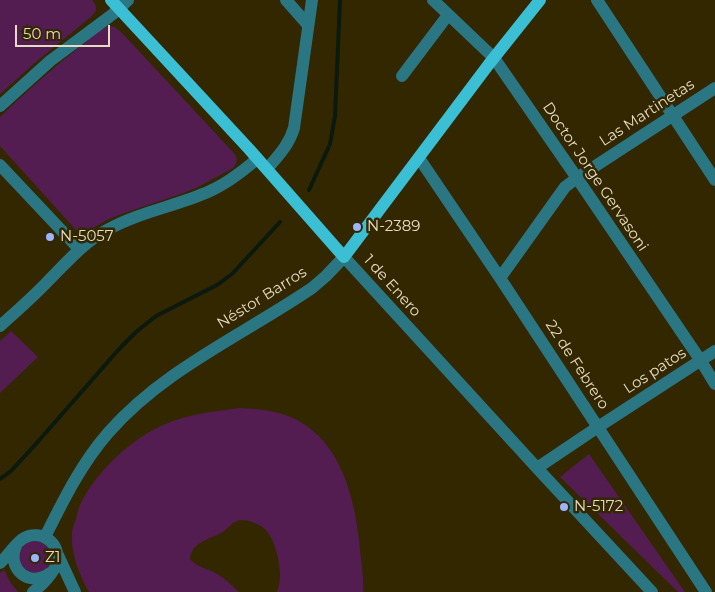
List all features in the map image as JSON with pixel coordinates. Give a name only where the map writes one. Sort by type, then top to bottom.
[{"type":"main road","name":"Néstor Barros","points":[[344,257],[540,0]]},
{"type":"main road","name":"1 de Enero","points":[[119,3],[344,257]]},
{"type":"street","points":[[286,0],[308,25]]},
{"type":"street","points":[[266,169],[282,150],[292,134],[312,0]]},
{"type":"street","name":"Doctor Jorge Gervasoni","points":[[433,0],[494,58],[715,384]]},
{"type":"street","points":[[597,0],[715,180]]},
{"type":"street","points":[[0,106],[119,3]]},
{"type":"street","points":[[402,76],[448,15]]},
{"type":"street","name":"Las Martinetas","points":[[500,278],[564,187],[715,88]]},
{"type":"street","points":[[0,325],[50,280],[79,249],[99,234],[114,226],[218,187],[257,158]]},
{"type":"street","name":"22 de Febrero","points":[[419,158],[706,592]]},
{"type":"street","points":[[0,165],[79,249]]},
{"type":"street","name":"1 de Enero","points":[[344,257],[652,592]]},
{"type":"street","name":"Néstor Barros","points":[[44,537],[68,492],[91,455],[127,413],[159,386],[195,360],[312,288],[344,257]]},
{"type":"street","name":"Los patos","points":[[537,468],[715,352]]},
{"type":"street","points":[[0,563],[26,537],[38,535],[44,537],[50,540],[56,550],[75,592]]},
{"type":"street","points":[[17,545],[13,557],[16,569],[37,591],[52,572],[57,562],[56,550]]},
{"type":"street","points":[[20,574],[36,579],[47,576],[52,572]]},
{"type":"shaded area","points":[[0,0],[92,0],[96,10],[92,16],[0,94]]},
{"type":"shaded area","points":[[110,26],[115,27],[122,33],[233,152],[237,162],[233,168],[198,187],[127,212],[81,232],[76,230],[0,146],[0,117],[63,61],[97,33]]},
{"type":"shaded area","points":[[11,331],[38,357],[0,393],[0,341]]},
{"type":"shaded area","points":[[240,408],[269,411],[285,415],[303,423],[318,435],[330,449],[347,483],[352,501],[359,539],[363,592],[277,592],[280,582],[280,568],[272,538],[258,524],[239,520],[223,532],[197,545],[190,559],[199,566],[226,580],[239,592],[89,592],[74,557],[72,532],[80,505],[97,478],[120,454],[147,433],[176,420],[208,412]]},
{"type":"shaded area","points":[[589,454],[685,592],[678,592],[560,477]]},
{"type":"shaded area","points":[[35,541],[46,546],[51,557],[46,568],[35,573],[24,568],[19,557],[24,546]]},
{"type":"shaded area","points":[[4,570],[18,592],[0,592],[0,573]]},
{"type":"waterway","points":[[309,190],[330,144],[335,116],[340,0]]},
{"type":"waterway","points":[[0,479],[11,471],[136,332],[156,316],[217,285],[232,274],[280,222]]},
{"type":"place","name":"N-2389","points":[[357,227]]},
{"type":"place","name":"N-5057","points":[[50,237]]},
{"type":"place","name":"N-5172","points":[[564,507]]},
{"type":"place","name":"Z1","points":[[35,558]]}]
